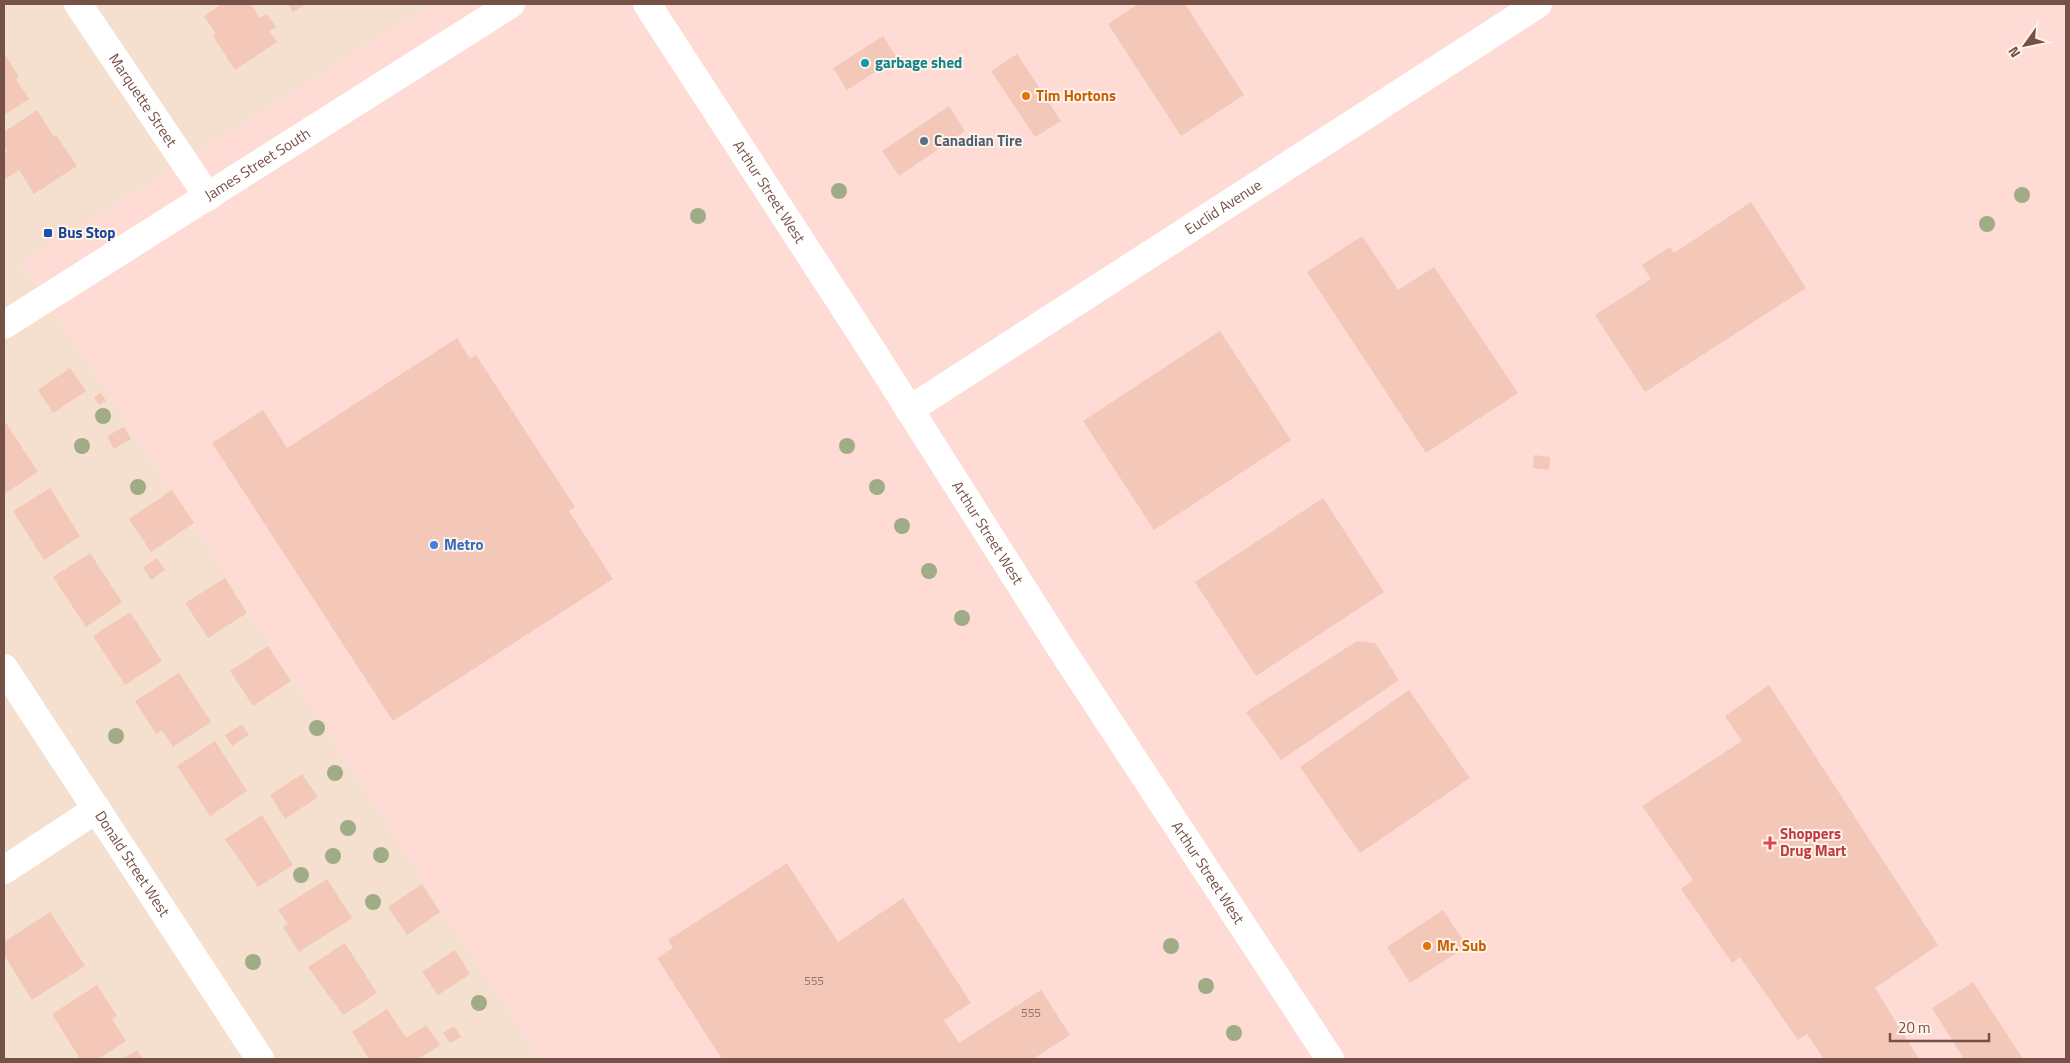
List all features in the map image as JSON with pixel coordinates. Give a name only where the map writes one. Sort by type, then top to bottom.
[{"type":"street","name":"Marquette Street","points":[[78,4],[208,197]]},
{"type":"street","name":"James Street South","points":[[4,326],[511,4]]},
{"type":"street","name":"Arthur Street West","points":[[647,4],[1069,660],[1330,1059]]},
{"type":"street","name":"Euclid Avenue","points":[[909,410],[1538,4]]},
{"type":"street","name":"Donald Street West","points":[[4,668],[260,1059]]},
{"type":"street","points":[[4,870],[97,808]]},
{"type":"shaded area","points":[[4,4],[432,4],[20,264],[86,360],[539,1059],[4,1059]]},
{"type":"shaded area","points":[[432,4],[2066,4],[2066,1059],[539,1059],[86,360],[20,264]]},
{"type":"building","points":[[222,4],[251,4],[260,18],[267,14],[276,27],[269,31],[277,42],[235,70],[213,36],[216,34],[204,16]]},
{"type":"building","points":[[288,4],[306,4],[293,12]]},
{"type":"building","points":[[1138,4],[1185,4],[1244,95],[1181,136],[1108,24]]},
{"type":"building","name":"garbage shed","points":[[883,36],[897,58],[847,90],[833,68]]},
{"type":"building","points":[[4,53],[19,77],[16,79],[29,99],[4,115]]},
{"type":"building","name":"Tim Hortons","points":[[1017,54],[1061,121],[1035,137],[991,71]]},
{"type":"building","name":"Canadian Tire","points":[[949,106],[965,131],[899,176],[882,151]]},
{"type":"building","points":[[37,110],[54,137],[56,135],[77,166],[34,194],[19,170],[4,180],[4,154],[7,152],[4,147],[4,132]]},
{"type":"building","points":[[1751,202],[1806,288],[1645,392],[1595,315],[1651,279],[1642,265],[1670,247],[1674,253]]},
{"type":"building","points":[[1362,236],[1398,290],[1434,267],[1518,393],[1426,453],[1307,272]]},
{"type":"building","points":[[1220,331],[1291,440],[1154,530],[1083,421]]},
{"type":"building","name":"Metro","points":[[457,338],[470,359],[476,355],[575,507],[569,511],[613,579],[393,721],[212,443],[263,410],[287,448]]},
{"type":"building","points":[[70,368],[86,391],[53,413],[38,390]]},
{"type":"building","points":[[101,393],[106,401],[99,405],[94,397]]},
{"type":"building","points":[[6,423],[38,472],[4,494],[4,424]]},
{"type":"building","points":[[124,427],[131,439],[114,449],[107,436]]},
{"type":"building","points":[[1534,455],[1550,457],[1549,470],[1533,468]]},
{"type":"building","points":[[50,488],[80,536],[44,560],[13,511]]},
{"type":"building","points":[[172,490],[194,523],[151,552],[129,519]]},
{"type":"building","points":[[1323,498],[1384,592],[1256,676],[1195,582]]},
{"type":"building","points":[[90,553],[122,602],[86,627],[53,577]]},
{"type":"building","points":[[157,558],[165,570],[151,580],[143,567]]},
{"type":"building","points":[[225,578],[247,613],[208,638],[185,603]]},
{"type":"building","points":[[130,612],[162,661],[125,685],[93,636]]},
{"type":"building","points":[[1357,641],[1375,643],[1399,680],[1281,760],[1246,712]]},
{"type":"building","points":[[268,646],[291,681],[253,706],[230,671]]},
{"type":"building","points":[[179,673],[211,722],[173,747],[162,730],[156,734],[135,701]]},
{"type":"building","name":"Shoppers Drug Mart","points":[[1769,685],[1938,945],[1875,988],[1919,1059],[1824,1059],[1807,1034],[1798,1040],[1740,957],[1732,963],[1681,889],[1693,880],[1642,806],[1742,741],[1725,716]]},
{"type":"building","points":[[1409,690],[1470,778],[1360,853],[1300,767]]},
{"type":"building","points":[[242,724],[249,735],[232,746],[225,735]]},
{"type":"building","points":[[215,741],[247,791],[210,816],[177,766]]},
{"type":"building","points":[[302,774],[318,797],[285,819],[270,795]]},
{"type":"building","points":[[262,815],[293,865],[258,887],[225,839]]},
{"type":"building","points":[[787,863],[838,942],[903,898],[971,1003],[944,1020],[959,1043],[1041,990],[1070,1035],[1033,1059],[722,1059],[657,958],[673,948],[668,940]]},
{"type":"building","points":[[327,879],[352,918],[299,952],[283,927],[288,924],[278,910]]},
{"type":"building","points":[[422,884],[440,912],[407,935],[388,907]]},
{"type":"building","name":"Mr. Sub","points":[[1443,910],[1467,946],[1410,983],[1387,947]]},
{"type":"building","points":[[50,912],[85,966],[32,1000],[4,955],[4,942]]},
{"type":"building","points":[[345,943],[377,993],[343,1015],[308,967]]},
{"type":"building","points":[[455,950],[470,974],[438,995],[422,972]]},
{"type":"building","points":[[1973,982],[2023,1059],[1964,1059],[1932,1008]]},
{"type":"building","points":[[97,985],[117,1016],[112,1019],[126,1041],[98,1059],[80,1059],[52,1014]]},
{"type":"building","points":[[387,1009],[406,1038],[426,1025],[440,1045],[418,1059],[369,1059],[352,1032]]},
{"type":"building","points":[[454,1026],[461,1037],[450,1043],[443,1033]]},
{"type":"building","points":[[137,1050],[143,1059],[122,1059]]},
{"type":"place","name":"garbage shed","points":[[865,63]]},
{"type":"place","name":"Tim Hortons","points":[[1026,96]]},
{"type":"place","name":"Canadian Tire","points":[[924,141]]},
{"type":"place","name":"Bus Stop","points":[[48,233]]},
{"type":"place","name":"Metro","points":[[434,545]]},
{"type":"place","name":"Shoppers Drug Mart","points":[[1770,843]]},
{"type":"place","name":"Mr. Sub","points":[[1427,946]]}]
